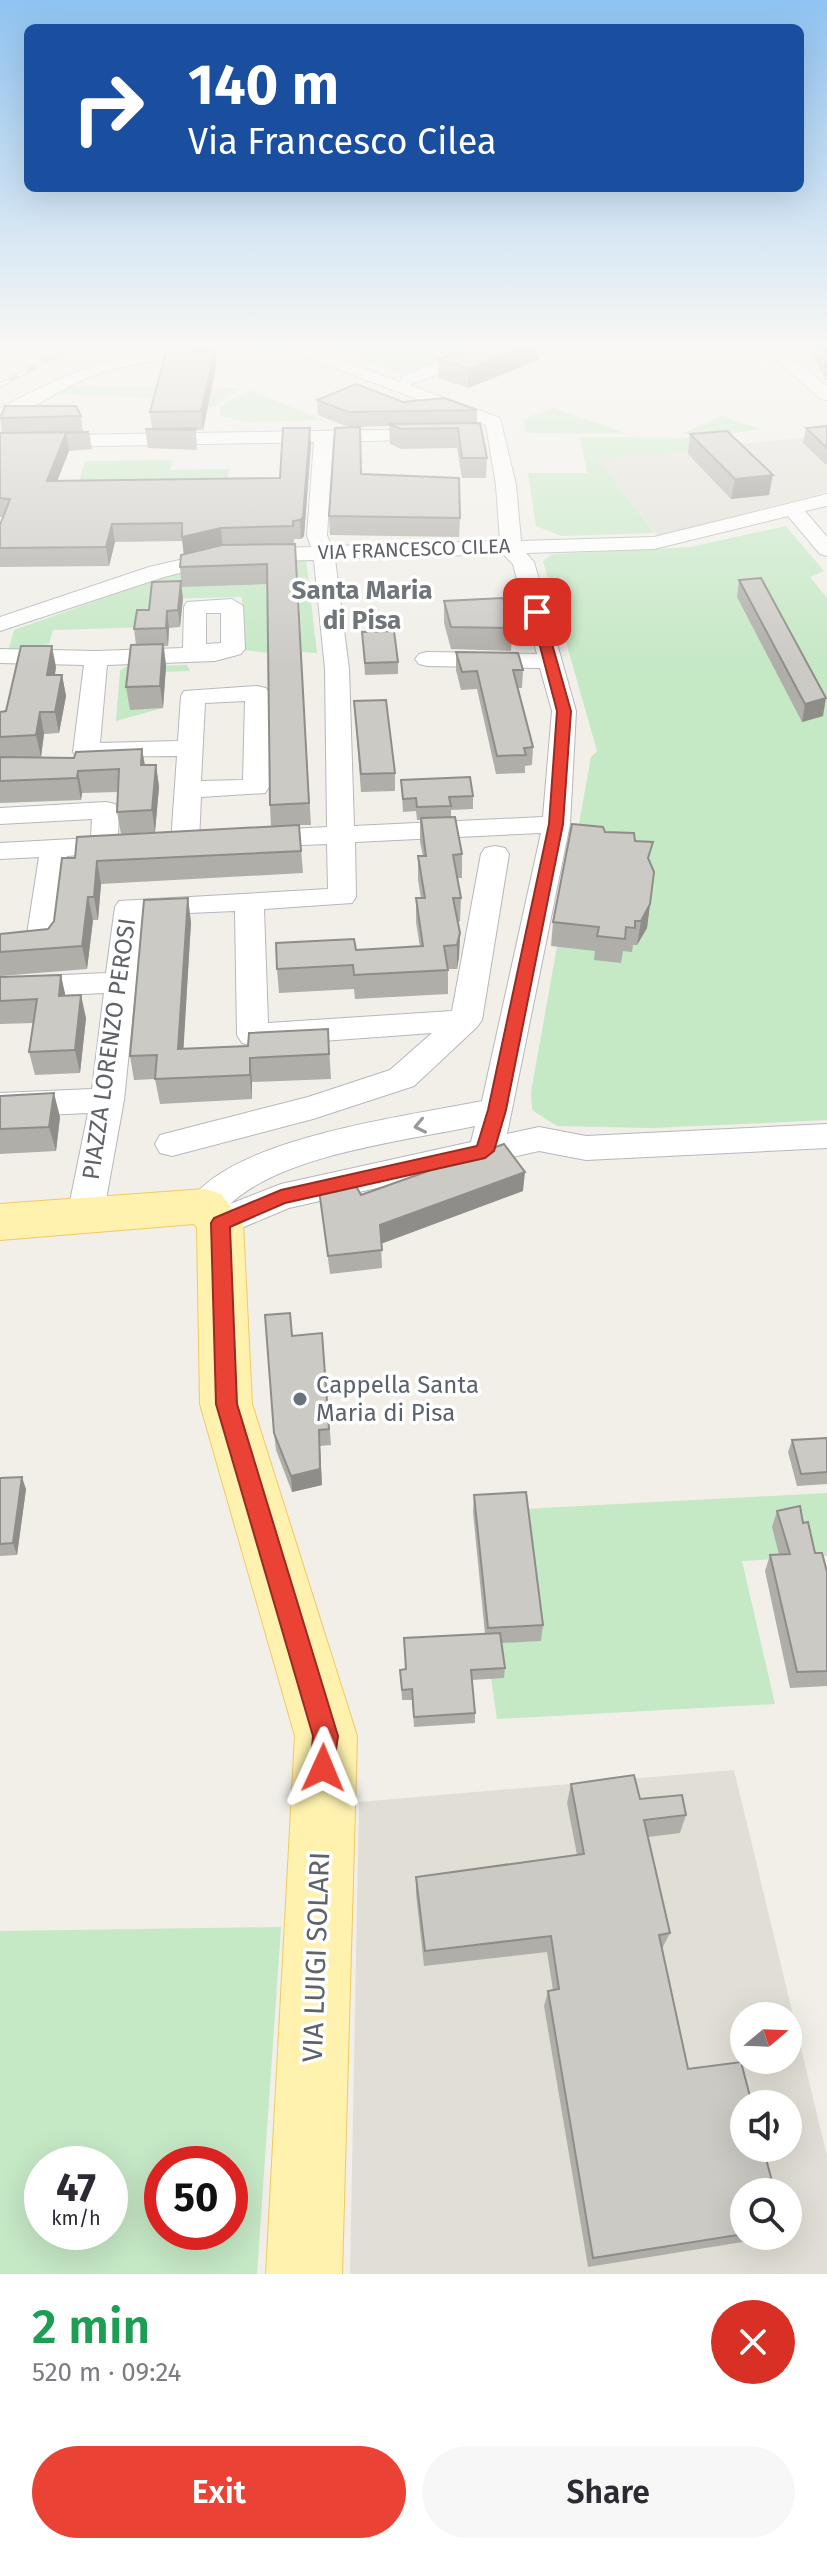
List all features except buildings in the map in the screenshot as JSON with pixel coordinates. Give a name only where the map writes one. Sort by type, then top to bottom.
[{"type":"main road","points":[[0,1222],[85,1216],[213,1215]]},
{"type":"main road","name":"VIA LUIGI SOLARI","points":[[213,1215],[226,1404],[326,1736],[304,2274]]},
{"type":"street","points":[[323,454],[317,535],[324,551],[337,669],[341,836]]},
{"type":"street","points":[[485,1151],[497,1110],[556,824],[564,711],[519,551],[506,485],[508,454]]},
{"type":"street","points":[[512,454],[519,551]]},
{"type":"street","name":"VIA FRANCESCO CILEA","points":[[0,626],[187,563],[223,556],[324,551],[519,551],[654,543],[827,501]]},
{"type":"street","points":[[792,508],[827,550]]},
{"type":"street","points":[[0,656],[96,658],[215,654],[216,650]]},
{"type":"street","points":[[86,752],[96,658]]},
{"type":"street","points":[[427,659],[551,661]]},
{"type":"street","points":[[162,843],[187,790],[193,696],[257,693],[256,787],[187,790]]},
{"type":"street","points":[[62,767],[86,752],[190,748]]},
{"type":"street","points":[[0,816],[106,810],[104,846]]},
{"type":"street","points":[[0,851],[556,824]]},
{"type":"street","name":"PIAZZA LORENZO PEROSI","points":[[85,1216],[107,1100],[129,907],[342,897],[341,836]]},
{"type":"street","points":[[0,945],[41,943],[54,848]]},
{"type":"street","points":[[172,1144],[313,1107],[402,1078],[466,1020],[495,854]]},
{"type":"street","points":[[249,902],[253,1035],[466,1020]]},
{"type":"street","points":[[0,988],[120,982]]},
{"type":"street","points":[[0,1105],[107,1100]]},
{"type":"street","points":[[213,1215],[228,1185],[300,1151],[497,1110],[539,1139]]},
{"type":"street","points":[[213,1215],[539,1139],[586,1148],[827,1136]]},
{"type":"shaded area","points":[[644,454],[827,454],[827,492],[658,536],[597,459]]},
{"type":"shaded area","points":[[734,1770],[790,2002],[730,2002],[730,2074],[802,2074],[802,2052],[827,2156],[827,2274],[350,2274],[359,1802]]},
{"type":"green space","points":[[583,454],[655,454],[597,459],[655,533],[562,536],[536,526],[528,473],[587,473]]},
{"type":"green space","points":[[172,460],[170,470],[229,469],[226,485],[75,495],[85,461]]},
{"type":"green space","points":[[786,526],[824,571],[810,577],[827,598],[827,1120],[652,1128],[557,1126],[532,1110],[531,1092],[591,757],[597,751],[543,561],[553,554],[690,547]]},
{"type":"green space","points":[[306,559],[317,653],[302,652],[299,592],[269,593],[270,653],[243,650],[242,597],[155,599],[151,627],[53,630],[49,644],[8,651],[14,630],[157,579],[189,571]]},
{"type":"green space","points":[[187,665],[190,671],[161,672],[130,709],[163,708],[116,721],[120,671],[125,667]]},
{"type":"green space","points":[[827,1493],[827,1556],[742,1561],[775,1704],[497,1719],[486,1643],[540,1641],[525,1509]]},
{"type":"green space","points":[[281,1927],[257,2274],[0,2274],[0,1931]]},
{"type":"place","name":"Cappella Santa Maria di Pisa","points":[[300,1399]]},
{"type":"district","name":"Santa Maria di Pisa","points":[[362,605]]},
{"type":"route","points":[[323,1768],[326,1736],[226,1404],[220,1223],[281,1197],[485,1151],[497,1110],[556,824],[564,711],[537,612]]}]
